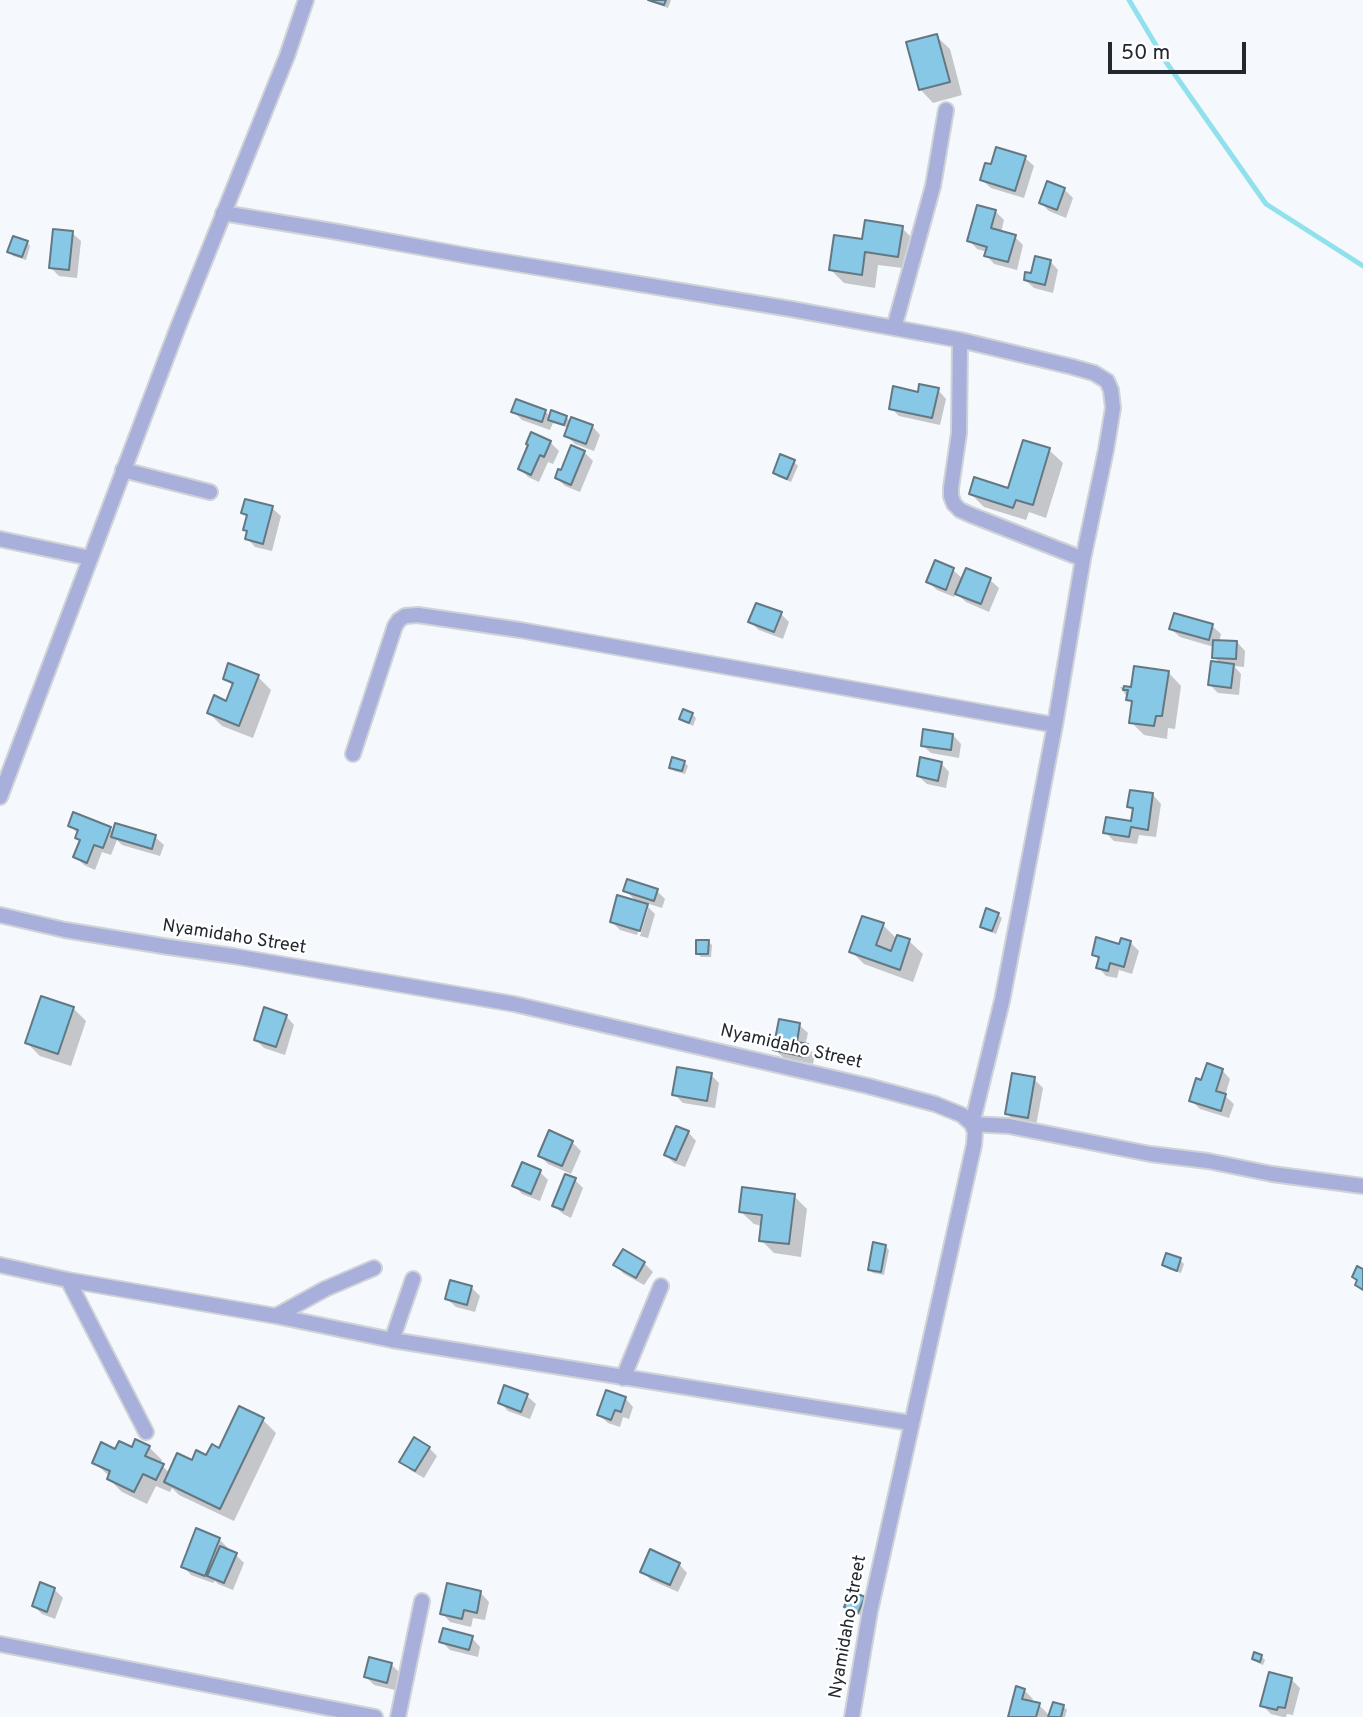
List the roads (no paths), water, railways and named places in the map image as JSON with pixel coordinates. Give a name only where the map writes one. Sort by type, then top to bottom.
[{"type":"street","points":[[0,797],[123,470],[287,57],[306,0]]},
{"type":"street","points":[[894,328],[933,186],[946,110]]},
{"type":"street","points":[[223,213],[960,340],[1073,367],[1094,373],[1107,381],[1113,408],[1002,1001],[972,1124],[1022,1128],[1150,1154],[1363,1186]]},
{"type":"street","points":[[960,340],[959,433],[951,488],[954,504],[971,515],[1083,559]]},
{"type":"street","points":[[123,470],[210,492]]},
{"type":"street","points":[[0,539],[90,558]]},
{"type":"street","points":[[353,754],[395,626],[405,616],[418,615],[520,630],[1055,725]]},
{"type":"street","name":"Nyamidaho Street","points":[[0,915],[65,930],[514,1004],[868,1086],[942,1107],[962,1115],[972,1124],[975,1132],[974,1145],[870,1611],[852,1717]]},
{"type":"street","points":[[0,1265],[392,1340],[911,1423]]},
{"type":"street","points":[[276,1316],[326,1289],[374,1268]]},
{"type":"street","points":[[392,1340],[413,1279]]},
{"type":"street","points":[[68,1280],[146,1432]]},
{"type":"street","points":[[623,1378],[662,1286]]},
{"type":"street","points":[[398,1717],[422,1601]]},
{"type":"street","points":[[0,1644],[375,1717]]},
{"type":"waterway","points":[[1129,0],[1166,62],[1266,204],[1363,266]]}]
